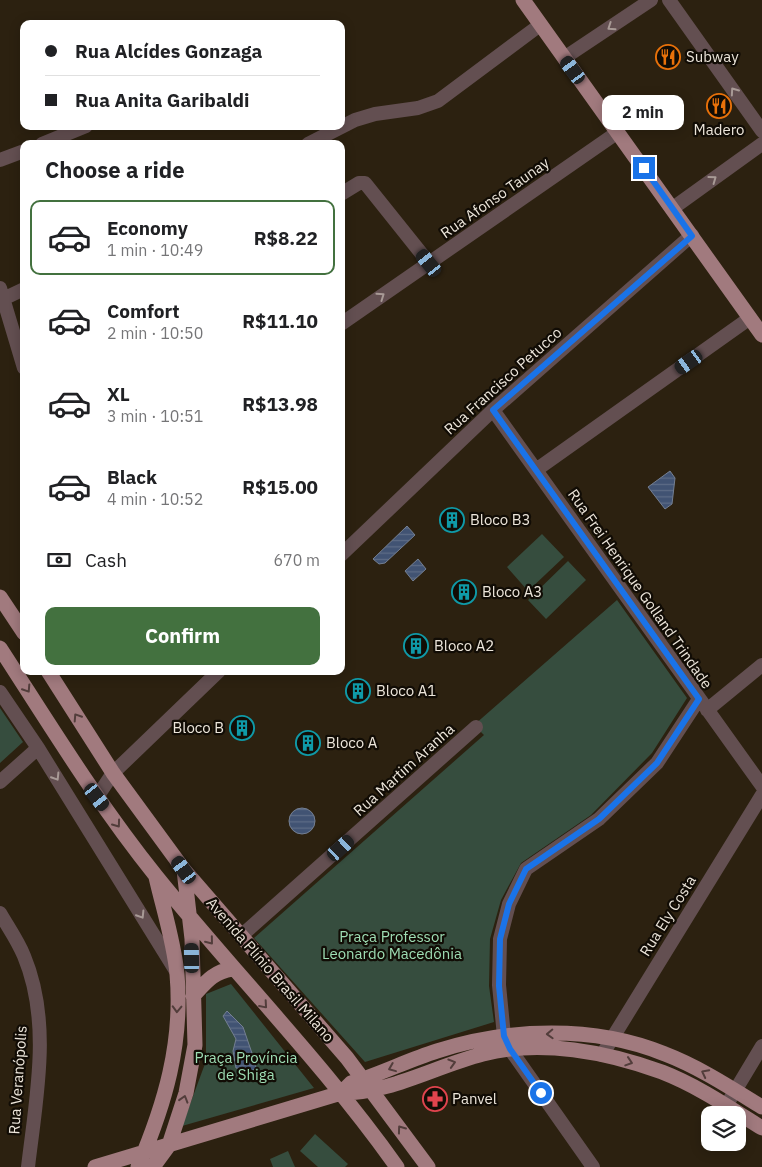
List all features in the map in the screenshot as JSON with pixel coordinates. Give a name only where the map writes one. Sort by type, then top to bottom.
[{"type":"main road","points":[[523,0],[762,335]]},
{"type":"main road","points":[[0,597],[20,628]]},
{"type":"main road","name":"Avenida Plínio Brasil Milano","points":[[0,648],[97,797],[155,875],[232,969],[341,1093],[397,1167]]},
{"type":"main road","name":"Avenida Plínio Brasil Milano","points":[[51,675],[113,773],[184,870],[369,1085],[428,1167]]},
{"type":"main road","points":[[153,1167],[169,1146],[186,1093],[195,1045],[192,939],[184,870]]},
{"type":"main road","points":[[138,1167],[167,1093],[176,1046],[177,972],[155,875]]},
{"type":"main road","points":[[193,996],[211,976],[219,971],[232,969]]},
{"type":"main road","points":[[95,1167],[341,1093],[352,1083],[369,1085],[438,1051],[564,1033],[611,1039],[665,1054],[762,1107]]},
{"type":"main road","points":[[507,1042],[602,1055],[663,1073],[726,1106]]},
{"type":"main road","points":[[746,1118],[762,1128]]},
{"type":"street","points":[[564,58],[651,0]]},
{"type":"street","points":[[669,0],[762,131]]},
{"type":"street","points":[[345,125],[375,114],[418,108],[438,101],[540,24]]},
{"type":"street","points":[[52,140],[76,130]]},
{"type":"street","points":[[316,140],[335,130]]},
{"type":"street","name":"Rua Afonso Taunay","points":[[345,321],[618,132]]},
{"type":"street","points":[[673,208],[762,144]]},
{"type":"street","points":[[0,160],[20,152]]},
{"type":"street","points":[[345,192],[359,183],[365,184],[429,263]]},
{"type":"street","name":"Rua Francisco Petucco","points":[[345,551],[493,410],[692,236]]},
{"type":"street","points":[[20,289],[2,294],[20,355]]},
{"type":"street","points":[[536,470],[750,318]]},
{"type":"street","name":"Rua Frei Henrique Golland Trindade","points":[[493,410],[762,786]]},
{"type":"street","points":[[593,1167],[507,1042],[499,986],[500,939],[509,904],[526,869],[599,819],[657,763],[703,705],[762,665]]},
{"type":"street","points":[[97,797],[113,773],[215,675]]},
{"type":"street","points":[[0,692],[38,748],[177,972]]},
{"type":"street","name":"Rua Martim Aranha","points":[[241,936],[476,728]]},
{"type":"street","points":[[0,782],[38,748]]},
{"type":"street","name":"Rua Ely Costa","points":[[602,1055],[762,795]]},
{"type":"street","name":"Rua Veranópolis","points":[[0,913],[24,956],[35,995],[41,1031],[38,1085],[28,1167]]},
{"type":"street","points":[[726,1106],[762,1046]]},
{"type":"green space","points":[[542,534],[564,557],[528,591],[507,567]]},
{"type":"green space","points":[[568,561],[586,580],[546,619],[528,600]]},
{"type":"green space","name":"Praça Professor Leonardo Macedônia","points":[[617,600],[687,698],[652,753],[591,815],[521,863],[501,900],[490,939],[489,986],[494,1022],[365,1062],[254,938],[484,735],[474,725]]},
{"type":"green space","points":[[0,708],[23,742],[0,763]]},
{"type":"green space","name":"Praça Província de Shiga","points":[[231,984],[314,1088],[182,1126],[206,1061],[206,994]]},
{"type":"green space","points":[[315,1134],[348,1164],[345,1167],[318,1167],[300,1151]]},
{"type":"green space","points":[[288,1151],[295,1167],[273,1167],[270,1159]]},
{"type":"water","points":[[670,471],[675,478],[672,504],[665,509],[648,487]]},
{"type":"water","points":[[407,526],[415,535],[385,563],[379,564],[373,559]]},
{"type":"water","points":[[418,559],[426,569],[413,581],[405,571]]},
{"type":"water","points":[[302,808],[311,812],[315,821],[311,830],[302,834],[293,830],[289,821],[293,812]]},
{"type":"water","points":[[227,1011],[243,1027],[255,1062],[256,1068],[248,1073],[245,1069],[236,1068],[233,1051],[236,1039],[223,1016]]},
{"type":"place","name":"Subway","points":[[668,57]]},
{"type":"place","name":"Madero","points":[[719,106]]},
{"type":"place","name":"Bloco B3","points":[[452,520]]},
{"type":"place","name":"Bloco A3","points":[[464,592]]},
{"type":"place","name":"Bloco A2","points":[[416,646]]},
{"type":"place","name":"Bloco A1","points":[[358,691]]},
{"type":"place","name":"Bloco B","points":[[242,728]]},
{"type":"place","name":"Bloco A","points":[[308,743]]},
{"type":"place","name":"Panvel","points":[[435,1099]]},
{"type":"route","points":[[541,1093],[510,1049],[504,1036],[499,986],[500,939],[509,904],[526,869],[599,819],[657,763],[699,699],[493,410],[692,236],[644,168]]}]
